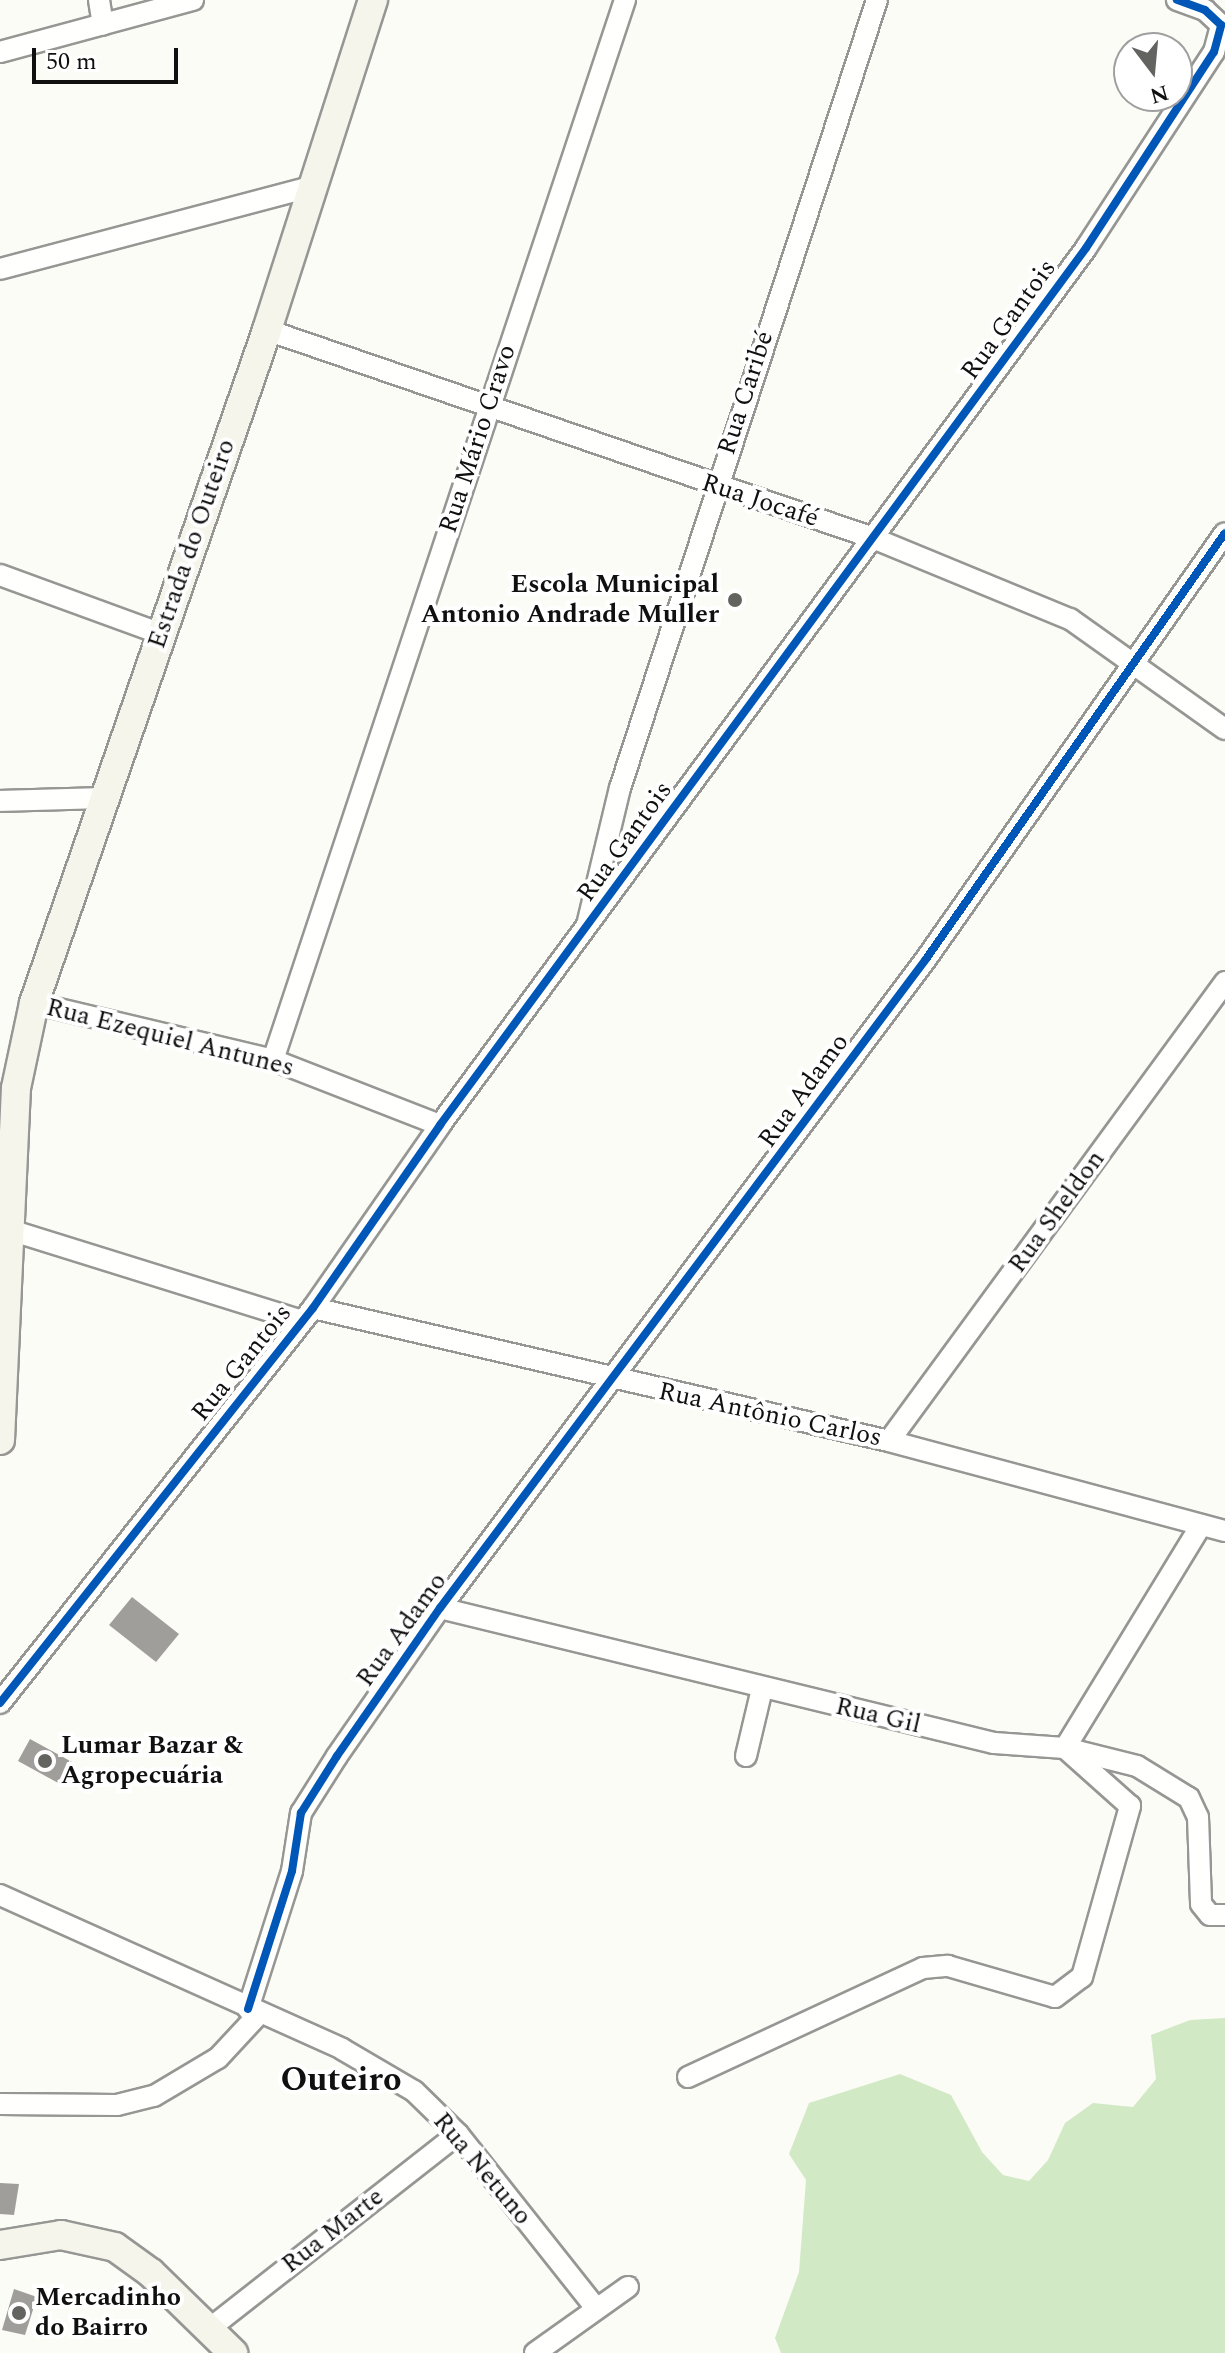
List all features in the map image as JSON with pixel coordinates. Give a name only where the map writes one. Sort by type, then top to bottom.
[{"type":"street","points":[[99,0],[103,25]]},
{"type":"street","points":[[0,52],[193,0]]},
{"type":"street","name":"Estrada do Outeiro","points":[[0,1440],[10,1230],[8,1088],[102,798],[267,330],[373,0]]},
{"type":"street","name":"Rua Mário Cravo","points":[[273,1060],[625,0]]},
{"type":"street","name":"Rua Caribé","points":[[587,929],[620,788],[877,0]]},
{"type":"street","name":"Rua Gantois","points":[[0,1703],[306,1314],[440,1125],[1086,248],[1214,52],[1221,25],[1205,10],[1177,0]]},
{"type":"street","points":[[0,269],[314,186]]},
{"type":"street","name":"Rua Jocafé","points":[[267,330],[489,404],[716,488],[873,538],[1070,619],[1225,729]]},
{"type":"street","name":"Rua Adamo","points":[[253,2012],[292,1871],[301,1813],[440,1608],[615,1381],[1137,666],[1225,533]]},
{"type":"street","points":[[0,575],[161,634]]},
{"type":"street","points":[[0,801],[102,798]]},
{"type":"street","name":"Rua Sheldon","points":[[889,1441],[1225,982]]},
{"type":"street","name":"Rua Ezequiel Antunes","points":[[34,1003],[273,1060],[440,1125]]},
{"type":"street","name":"Rua Antônio Carlos","points":[[10,1230],[306,1314],[889,1441],[1225,1531]]},
{"type":"street","points":[[688,2077],[923,1968],[948,1966],[1055,1997],[1082,1977],[1130,1806],[1065,1748],[1201,1525]]},
{"type":"street","name":"Rua Gil","points":[[440,1608],[762,1689],[994,1743],[1065,1748],[1137,1766],[1189,1798],[1198,1817],[1201,1904],[1210,1915],[1225,1915]]},
{"type":"street","points":[[746,1756],[762,1689]]},
{"type":"street","name":"Rua Netuno","points":[[0,1895],[380,2070],[414,2091],[458,2134],[595,2307]]},
{"type":"street","points":[[0,2104],[117,2105],[154,2096],[218,2058],[253,2012]]},
{"type":"street","name":"Rua Marte","points":[[209,2329],[458,2134]]},
{"type":"street","points":[[0,2245],[61,2235],[115,2247],[233,2353]]},
{"type":"street","points":[[535,2353],[595,2307],[628,2287]]},
{"type":"green space","points":[[1225,2018],[1225,2353],[781,2353],[775,2338],[799,2272],[806,2180],[789,2154],[809,2103],[900,2074],[951,2095],[982,2152],[1003,2175],[1029,2181],[1048,2160],[1065,2123],[1093,2103],[1133,2107],[1156,2079],[1151,2035],[1190,2020]]},
{"type":"building","points":[[132,1597],[179,1634],[156,1662],[109,1625]]},
{"type":"building","name":"Lumar Bazar & Agropecuária","points":[[30,1739],[72,1762],[60,1784],[18,1761]]},
{"type":"building","points":[[0,2183],[19,2184],[14,2215],[0,2214]]},
{"type":"building","name":"Mercadinho do Bairro","points":[[14,2289],[37,2297],[25,2335],[2,2330]]},
{"type":"cycle path","points":[[0,1703],[313,1308],[440,1125],[1086,248],[1214,52],[1221,25],[1205,10],[1177,0]]},
{"type":"cycle path","points":[[248,2009],[292,1871],[301,1813],[337,1756],[440,1608],[926,959],[1225,533]]},
{"type":"place","name":"Escola Municipal Antonio Andrade Muller","points":[[735,600]]},
{"type":"place","name":"Lumar Bazar & Agropecuária","points":[[45,1761]]},
{"type":"place","name":"Mercadinho do Bairro","points":[[19,2313]]},
{"type":"district","name":"Outeiro","points":[[341,2081]]}]
